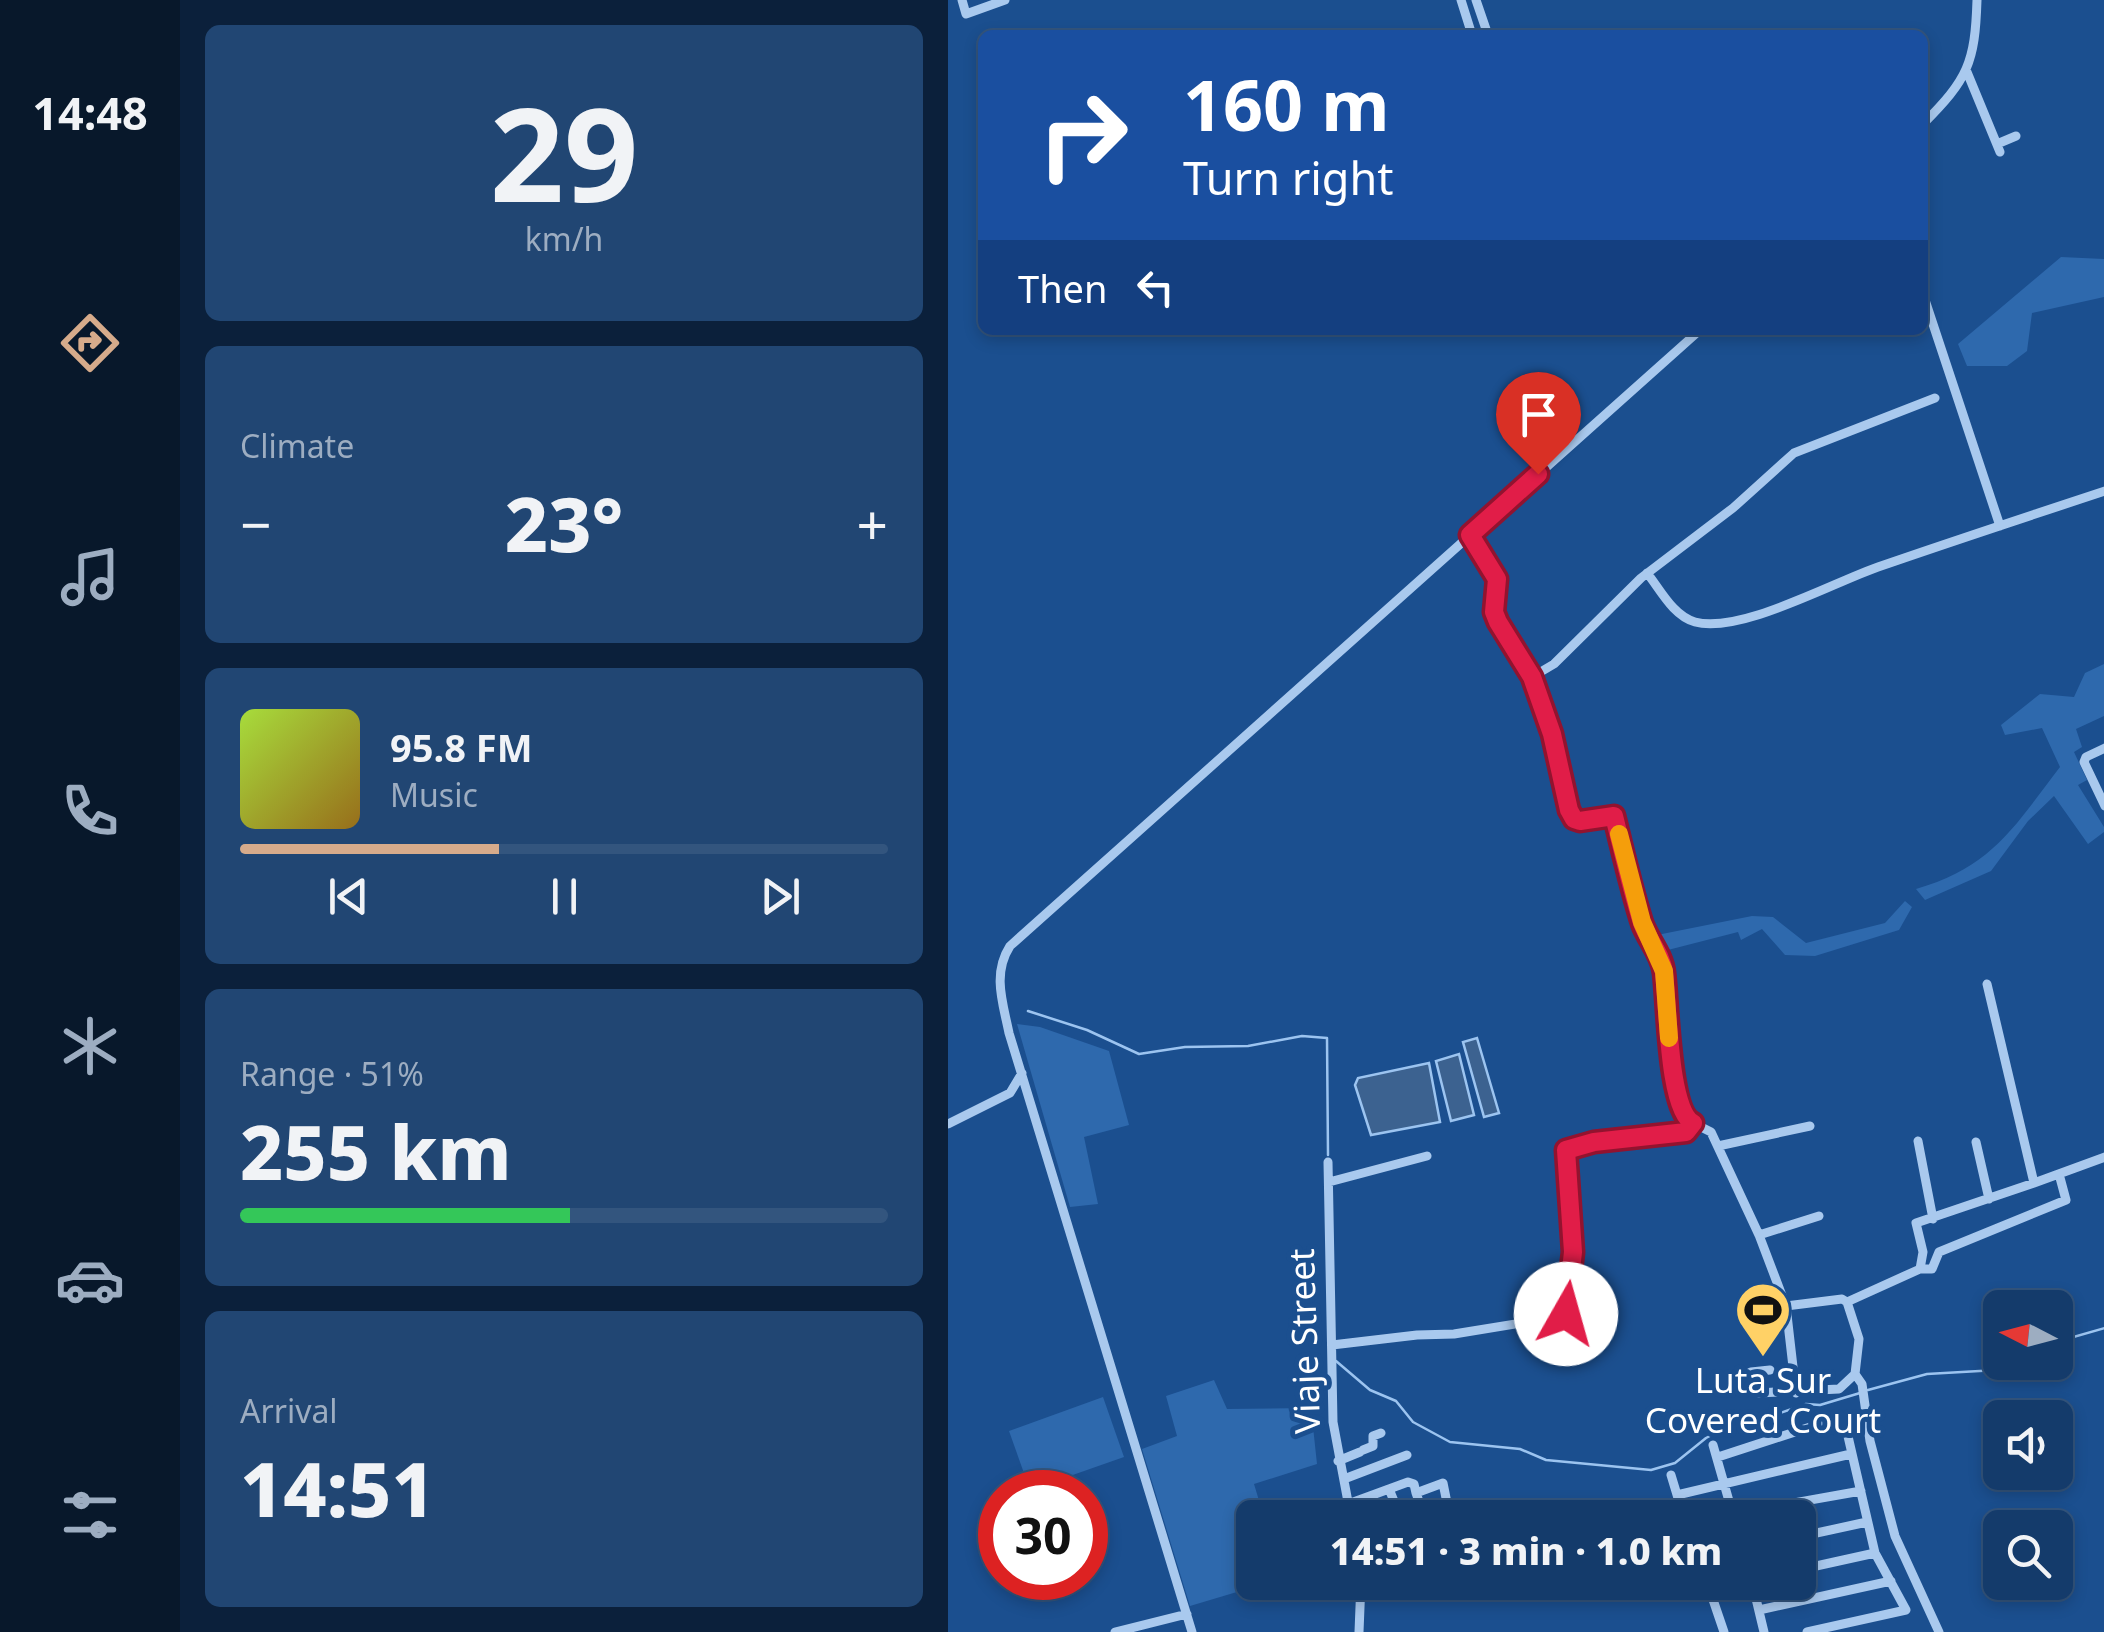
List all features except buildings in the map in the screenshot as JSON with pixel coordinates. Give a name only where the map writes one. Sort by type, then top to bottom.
[{"type":"street","points":[[962,0],[966,14],[1006,0]]},
{"type":"street","points":[[1461,0],[1470,30]]},
{"type":"street","points":[[1476,0],[1486,30]]},
{"type":"street","points":[[1928,119],[1955,92],[1967,72],[1975,40],[1977,0]]},
{"type":"street","points":[[1967,72],[1999,148],[2016,136]]},
{"type":"street","points":[[1928,309],[2000,526]]},
{"type":"street","points":[[1192,1632],[1022,1073],[1000,992],[1001,960],[1010,946],[1694,335]]},
{"type":"street","points":[[1532,677],[1554,664],[1647,573],[1742,501],[1794,453],[1935,398]]},
{"type":"street","points":[[1647,573],[1678,612],[1700,623],[1718,622],[1765,612],[1873,569],[2104,491]]},
{"type":"street","points":[[1470,535],[1497,579],[1494,612],[1532,677],[1552,734],[1562,785],[1574,819],[1589,821],[1614,816],[1642,922],[1664,971],[1664,1004],[1683,1114],[1708,1129],[1760,1235],[1786,1306],[1796,1393]]},
{"type":"street","points":[[2104,748],[2086,758],[2084,764],[2104,806]]},
{"type":"street","points":[[1988,984],[2034,1183]]},
{"type":"street","points":[[948,1124],[1010,1093],[1022,1073]]},
{"type":"street","points":[[1332,1345],[1454,1334],[1564,1316],[1573,1252],[1566,1150],[1594,1142],[1686,1132],[1693,1123]]},
{"type":"street","points":[[1718,1146],[1810,1126]]},
{"type":"street","points":[[1918,1141],[1934,1218]]},
{"type":"street","points":[[1976,1142],[1989,1199]]},
{"type":"street","points":[[1329,1182],[1428,1156]]},
{"type":"street","points":[[1920,1269],[1923,1252],[1916,1223],[2104,1157]]},
{"type":"street","name":"Viaje Street","points":[[1328,1162],[1333,1422],[1347,1500]]},
{"type":"street","points":[[1847,1302],[1920,1269],[1932,1269],[1939,1252],[2066,1200],[2059,1174]]},
{"type":"street","points":[[1760,1235],[1819,1216]]},
{"type":"street","points":[[1786,1306],[1842,1299],[1847,1302],[1859,1339],[1856,1374],[1862,1384],[1870,1442],[1894,1536],[1939,1632]]},
{"type":"street","points":[[1770,1370],[1751,1372],[1754,1391],[1838,1389],[1856,1374]]},
{"type":"street","points":[[1718,1458],[1844,1419],[1876,1552],[1906,1610]]},
{"type":"street","points":[[1338,1460],[1373,1446],[1372,1436],[1381,1433]]},
{"type":"street","points":[[1714,1444],[1729,1500]]},
{"type":"street","points":[[1344,1479],[1407,1454]]},
{"type":"street","points":[[1676,1495],[1851,1454]]},
{"type":"street","points":[[1671,1475],[1678,1500]]},
{"type":"street","points":[[1359,1500],[1412,1482],[1419,1500]]},
{"type":"street","points":[[1416,1493],[1444,1484],[1447,1500]]},
{"type":"street","points":[[1390,1489],[1394,1500]]},
{"type":"street","points":[[1810,1500],[1861,1490]]},
{"type":"street","points":[[1816,1533],[1868,1522]]},
{"type":"street","points":[[1816,1566],[1876,1552]]},
{"type":"street","points":[[1759,1610],[1892,1582]]},
{"type":"street","points":[[1359,1632],[1360,1600]]},
{"type":"street","points":[[1713,1600],[1724,1632]]},
{"type":"street","points":[[1756,1600],[1764,1632]]},
{"type":"street","points":[[1807,1632],[1930,1608]]},
{"type":"street","points":[[1115,1632],[1186,1614]]},
{"type":"shaded area","points":[[2061,257],[2104,259],[2104,297],[2032,313],[2027,351],[2007,366],[1967,366],[1958,344]]},
{"type":"shaded area","points":[[2104,664],[2104,716],[2076,729],[2082,747],[2074,752],[2087,780],[2078,785],[2104,832],[2088,844],[2054,796],[2028,821],[1991,871],[1925,900],[1916,889],[1942,880],[1983,857],[2014,826],[2060,767],[2042,728],[2005,735],[2001,725],[2040,694],[2074,697],[2085,673]]},
{"type":"shaded area","points":[[1905,901],[1912,907],[1899,930],[1815,956],[1785,955],[1762,929],[1741,940],[1738,932],[1664,951],[1657,935],[1752,916],[1773,917],[1806,943],[1885,923]]},
{"type":"shaded area","points":[[1017,1024],[1040,1027],[1109,1051],[1129,1125],[1084,1137],[1098,1204],[1070,1207]]},
{"type":"shaded area","points":[[1477,1038],[1499,1113],[1484,1117],[1463,1042]]},
{"type":"shaded area","points":[[1459,1054],[1474,1115],[1451,1121],[1436,1061]]},
{"type":"shaded area","points":[[1429,1063],[1440,1122],[1371,1135],[1355,1085],[1358,1078]]},
{"type":"shaded area","points":[[1214,1380],[1227,1409],[1311,1408],[1317,1464],[1254,1484],[1259,1500],[1236,1500],[1236,1592],[1190,1606],[1142,1449],[1177,1436],[1166,1396]]},
{"type":"shaded area","points":[[1103,1397],[1124,1457],[1087,1470],[1023,1470],[1009,1431]]},
{"type":"waterway","points":[[1028,1011],[1087,1030],[1139,1054],[1185,1047],[1248,1046],[1302,1036],[1327,1038],[1328,1155]]},
{"type":"waterway","points":[[2073,1337],[2105,1328]]},
{"type":"waterway","points":[[1336,1361],[1370,1390],[1396,1401],[1413,1422],[1450,1442],[1520,1449],[1546,1460],[1651,1470],[1675,1463],[1706,1438],[1744,1418],[1757,1421],[1806,1404],[1820,1405],[1860,1393]]},
{"type":"waterway","points":[[1868,1390],[1927,1374],[1983,1371]]},
{"type":"slow traffic","points":[[1619,834],[1642,922],[1664,971],[1669,1038]]},
{"type":"place","name":"Luta Sur Covered Court","points":[[1763,1359]]},
{"type":"route","points":[[1538,474],[1470,535],[1497,579],[1494,612],[1532,677],[1552,734],[1569,810],[1580,821],[1614,816],[1642,922],[1664,971],[1672,1062],[1683,1114],[1693,1123],[1686,1132],[1594,1142],[1566,1150],[1573,1252],[1566,1314]]}]
